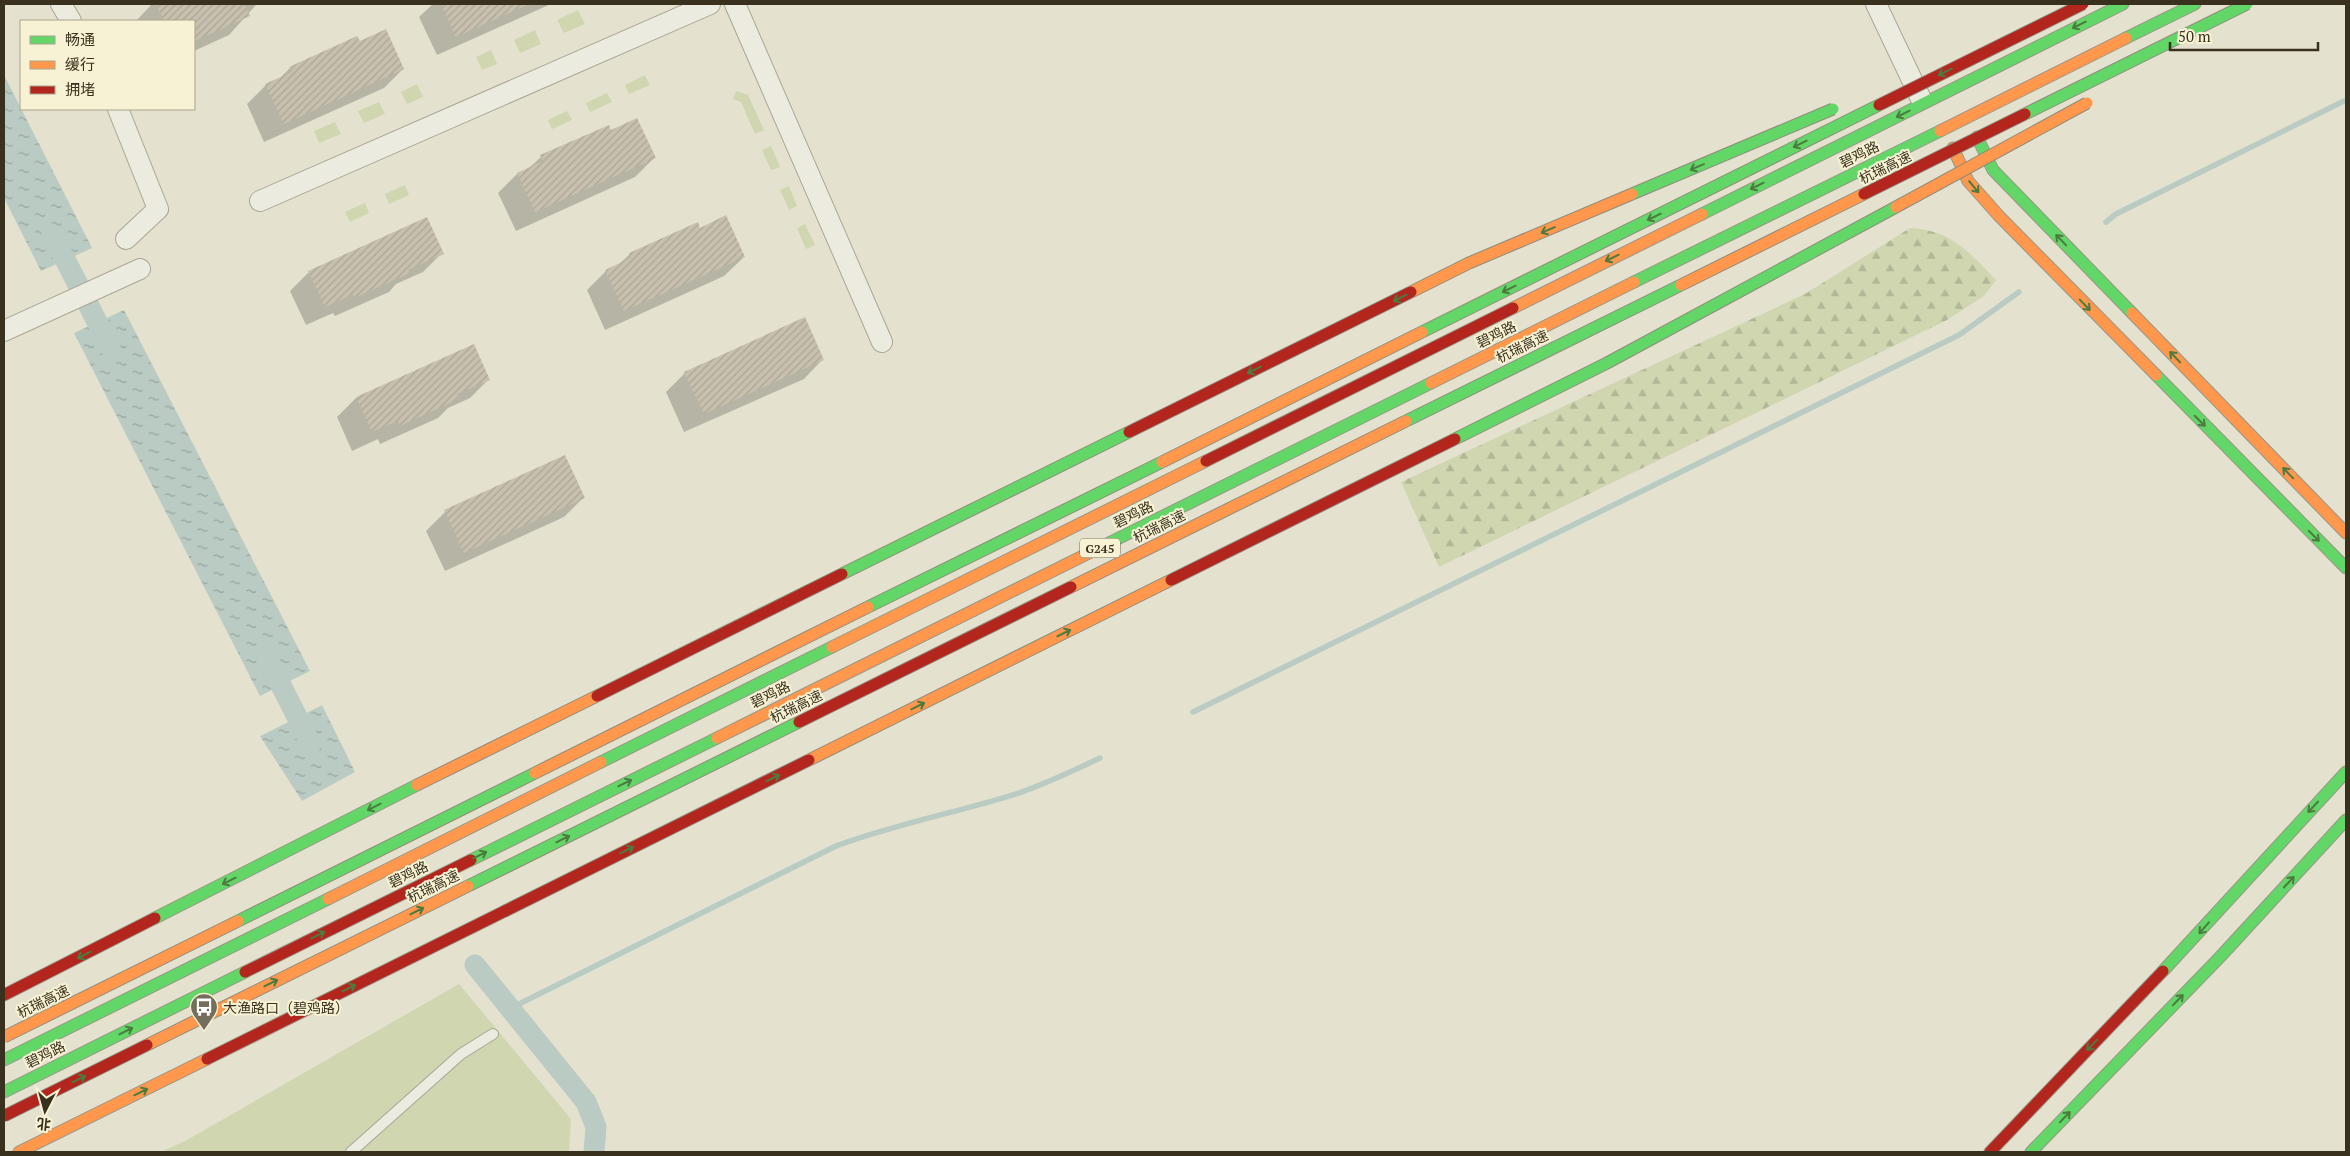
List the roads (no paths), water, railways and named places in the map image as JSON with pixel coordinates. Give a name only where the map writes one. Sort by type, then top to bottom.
[{"type":"main road","points":[[1898,81],[2082,4]]},
{"type":"main road","name":"杭瑞高速","points":[[4,1037],[2082,4]]},
{"type":"main road","name":"碧鸡路","points":[[4,1060],[2123,4]]},
{"type":"main road","name":"碧鸡路","points":[[4,1092],[2195,4]]},
{"type":"main road","points":[[2226,27],[2250,8]]},
{"type":"main road","name":"杭瑞高速","points":[[4,1116],[2250,8]]},
{"type":"main road","points":[[19,1152],[1607,363],[2096,98]]},
{"type":"main road","points":[[4,995],[417,785],[1469,263],[1843,104]]},
{"type":"main road","points":[[1967,117],[1993,170],[2346,533]]},
{"type":"main road","points":[[1944,128],[1968,181],[1998,216],[2346,568]]},
{"type":"main road","points":[[1990,1152],[2200,933],[2252,873],[2346,772]]},
{"type":"main road","points":[[2031,1152],[2220,957],[2346,820]]},
{"type":"street","points":[[62,4],[70,20]]},
{"type":"street","points":[[260,201],[710,4]]},
{"type":"street","points":[[735,4],[882,342]]},
{"type":"street","points":[[1876,4],[1923,104]]},
{"type":"street","points":[[118,110],[158,209],[126,239]]},
{"type":"street","points":[[4,331],[140,269]]},
{"type":"lane","points":[[351,1152],[461,1054],[493,1034]]},
{"type":"water","points":[[4,75],[20,110],[22,110],[92,248],[41,271],[4,198]]},
{"type":"water","points":[[124,310],[310,671],[260,696],[74,333]]},
{"type":"water","points":[[322,705],[355,772],[302,801],[260,736]]},
{"type":"waterway","points":[[2106,222],[2116,214],[2346,100]]},
{"type":"waterway","points":[[52,234],[110,347]]},
{"type":"waterway","points":[[1193,712],[1959,335],[2019,292]]},
{"type":"waterway","points":[[268,660],[311,744]]},
{"type":"waterway","points":[[511,1008],[836,846],[881,831],[1019,793],[1060,777],[1100,758]]},
{"type":"waterway","points":[[475,965],[586,1102],[596,1127],[594,1152]]},
{"type":"place","name":"大渔路口（碧鸡路）","points":[[204,1031]]}]
